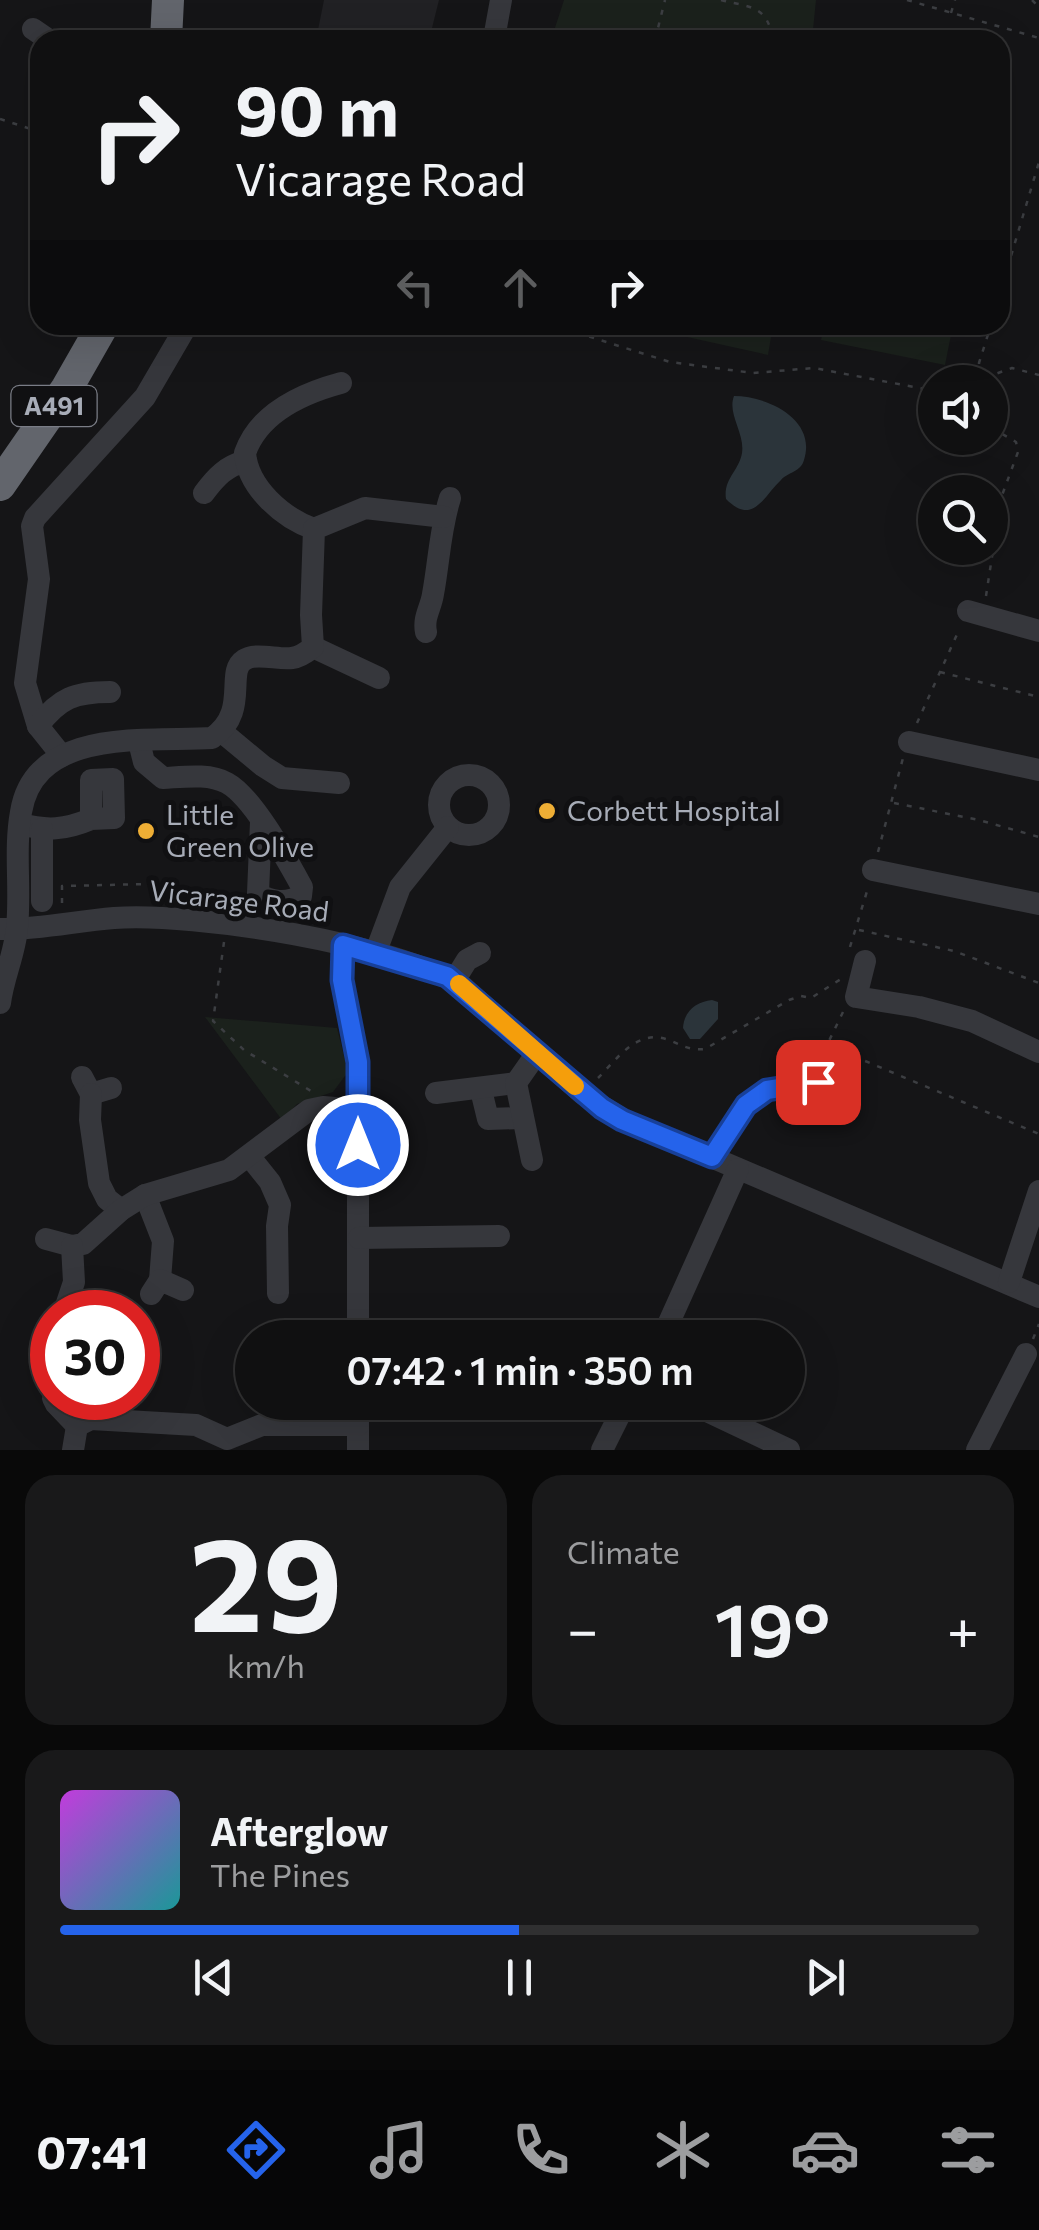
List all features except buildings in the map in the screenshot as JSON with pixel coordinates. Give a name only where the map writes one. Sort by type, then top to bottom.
[{"type":"highway","points":[[166,30],[168,0]]},
{"type":"highway","name":"A491","points":[[4,471],[67,388],[97,335]]},
{"type":"street","points":[[497,30],[502,0]]},
{"type":"street","points":[[62,756],[38,726],[25,683],[39,579],[32,526],[146,397],[180,335]]},
{"type":"street","points":[[341,383],[313,391],[274,415],[258,429],[248,446],[246,462],[268,499],[284,516],[314,530],[365,508],[448,499],[432,599],[420,627]]},
{"type":"street","points":[[204,493],[216,477],[234,464],[246,462]]},
{"type":"street","points":[[314,530],[314,647]]},
{"type":"street","points":[[972,613],[1039,631]]},
{"type":"street","points":[[314,647],[379,678]]},
{"type":"street","points":[[42,901],[31,827],[21,809],[32,785],[50,764],[77,748],[98,742],[212,738],[222,732],[234,714],[238,667],[243,660],[250,656],[292,658],[314,647]]},
{"type":"street","points":[[38,726],[64,698],[81,692],[110,692]]},
{"type":"street","points":[[222,732],[282,778],[339,783]]},
{"type":"street","points":[[139,742],[150,771],[163,778],[208,777],[226,782],[246,799],[261,822]]},
{"type":"street","points":[[910,742],[1039,770]]},
{"type":"street","points":[[31,827],[68,828],[91,819]]},
{"type":"street","points":[[374,954],[400,887],[448,826]]},
{"type":"street","points":[[0,1003],[9,929],[8,868],[31,827]]},
{"type":"street","points":[[872,870],[1039,904]]},
{"type":"street","name":"Vicarage Road","points":[[9,929],[113,918],[170,918],[343,945],[454,981],[584,1094],[622,1120],[1039,1298]]},
{"type":"street","points":[[343,945],[342,980],[358,1062],[358,1320]]},
{"type":"street","points":[[454,981],[467,960],[480,953]]},
{"type":"street","points":[[857,956],[856,998],[919,1006],[972,1020],[1039,1052]]},
{"type":"street","points":[[532,1160],[516,1083],[537,1053]]},
{"type":"street","points":[[712,1157],[746,1105],[767,1090],[818,1082]]},
{"type":"street","points":[[436,1093],[516,1083]]},
{"type":"street","points":[[95,1086],[90,1120],[99,1183],[106,1199],[120,1210]]},
{"type":"street","points":[[481,1090],[488,1119],[521,1118]]},
{"type":"street","points":[[72,1290],[73,1254],[120,1210],[145,1195],[228,1170],[309,1110],[359,1110]]},
{"type":"street","points":[[250,1157],[270,1182],[280,1205],[269,1265],[278,1293]]},
{"type":"street","points":[[670,1320],[738,1169]]},
{"type":"street","points":[[1009,1282],[1039,1191]]},
{"type":"street","points":[[145,1195],[163,1241],[155,1287],[183,1290]]},
{"type":"street","points":[[359,1238],[499,1236]]},
{"type":"street","points":[[46,1240],[73,1254]]},
{"type":"street","points":[[977,1450],[1026,1354]]},
{"type":"street","points":[[75,1438],[91,1419],[196,1424],[227,1444],[262,1425],[294,1420]]},
{"type":"street","points":[[358,1420],[358,1450]]},
{"type":"street","points":[[602,1450],[617,1420]]},
{"type":"street","points":[[726,1420],[790,1450]]},
{"type":"path","points":[[657,30],[666,0]]},
{"type":"path","points":[[721,0],[759,10],[769,19],[771,30]]},
{"type":"path","points":[[907,0],[1008,30]]},
{"type":"path","points":[[951,15],[955,0]]},
{"type":"path","points":[[1032,0],[1039,7]]},
{"type":"path","points":[[1010,30],[1039,38]]},
{"type":"path","points":[[0,119],[30,129]]},
{"type":"path","points":[[1010,259],[1039,162]]},
{"type":"path","points":[[584,335],[670,362],[753,373],[814,368],[918,388]]},
{"type":"path","points":[[979,365],[987,335]]},
{"type":"path","points":[[1008,369],[1039,375]]},
{"type":"path","points":[[857,956],[858,930],[898,770],[938,672],[972,613],[986,598],[1001,498],[1018,452],[1016,442],[1008,437]]},
{"type":"path","points":[[938,672],[1039,697]]},
{"type":"path","points":[[892,802],[1039,836]]},
{"type":"path","points":[[64,926],[62,886],[150,884],[163,907]]},
{"type":"path","points":[[858,930],[954,951],[1039,983]]},
{"type":"path","points":[[225,935],[212,1022],[250,1054],[296,1079],[334,1108]]},
{"type":"path","points":[[584,1094],[642,1038],[654,1036],[690,1050],[705,1050],[789,1000],[823,993],[842,977]]},
{"type":"path","points":[[856,998],[848,1002],[827,1045],[1039,1134]]},
{"type":"shaded area","points":[[324,0],[439,0],[432,30],[318,30]]},
{"type":"shaded area","points":[[564,0],[816,0],[813,30],[554,30]]},
{"type":"shaded area","points":[[678,335],[771,335],[768,355]]},
{"type":"shaded area","points":[[822,335],[951,335],[945,365],[821,340]]},
{"type":"shaded area","points":[[734,396],[761,400],[786,413],[803,433],[806,445],[800,467],[784,477],[757,506],[743,510],[726,499],[727,486],[742,453]]},
{"type":"shaded area","points":[[712,1000],[718,1002],[718,1019],[700,1039],[690,1039],[683,1028],[688,1012]]},
{"type":"shaded area","points":[[205,1017],[337,1028],[348,1072],[333,1092],[297,1104],[282,1120]]},
{"type":"slow traffic","points":[[459,984],[575,1086]]},
{"type":"place","name":"Corbett Hospital","points":[[547,811]]},
{"type":"place","name":"Little Green Olive","points":[[146,831]]},
{"type":"route","points":[[358,1145],[358,1062],[342,980],[343,945],[447,976],[602,1108],[712,1157],[746,1105],[767,1090],[818,1082]]}]
